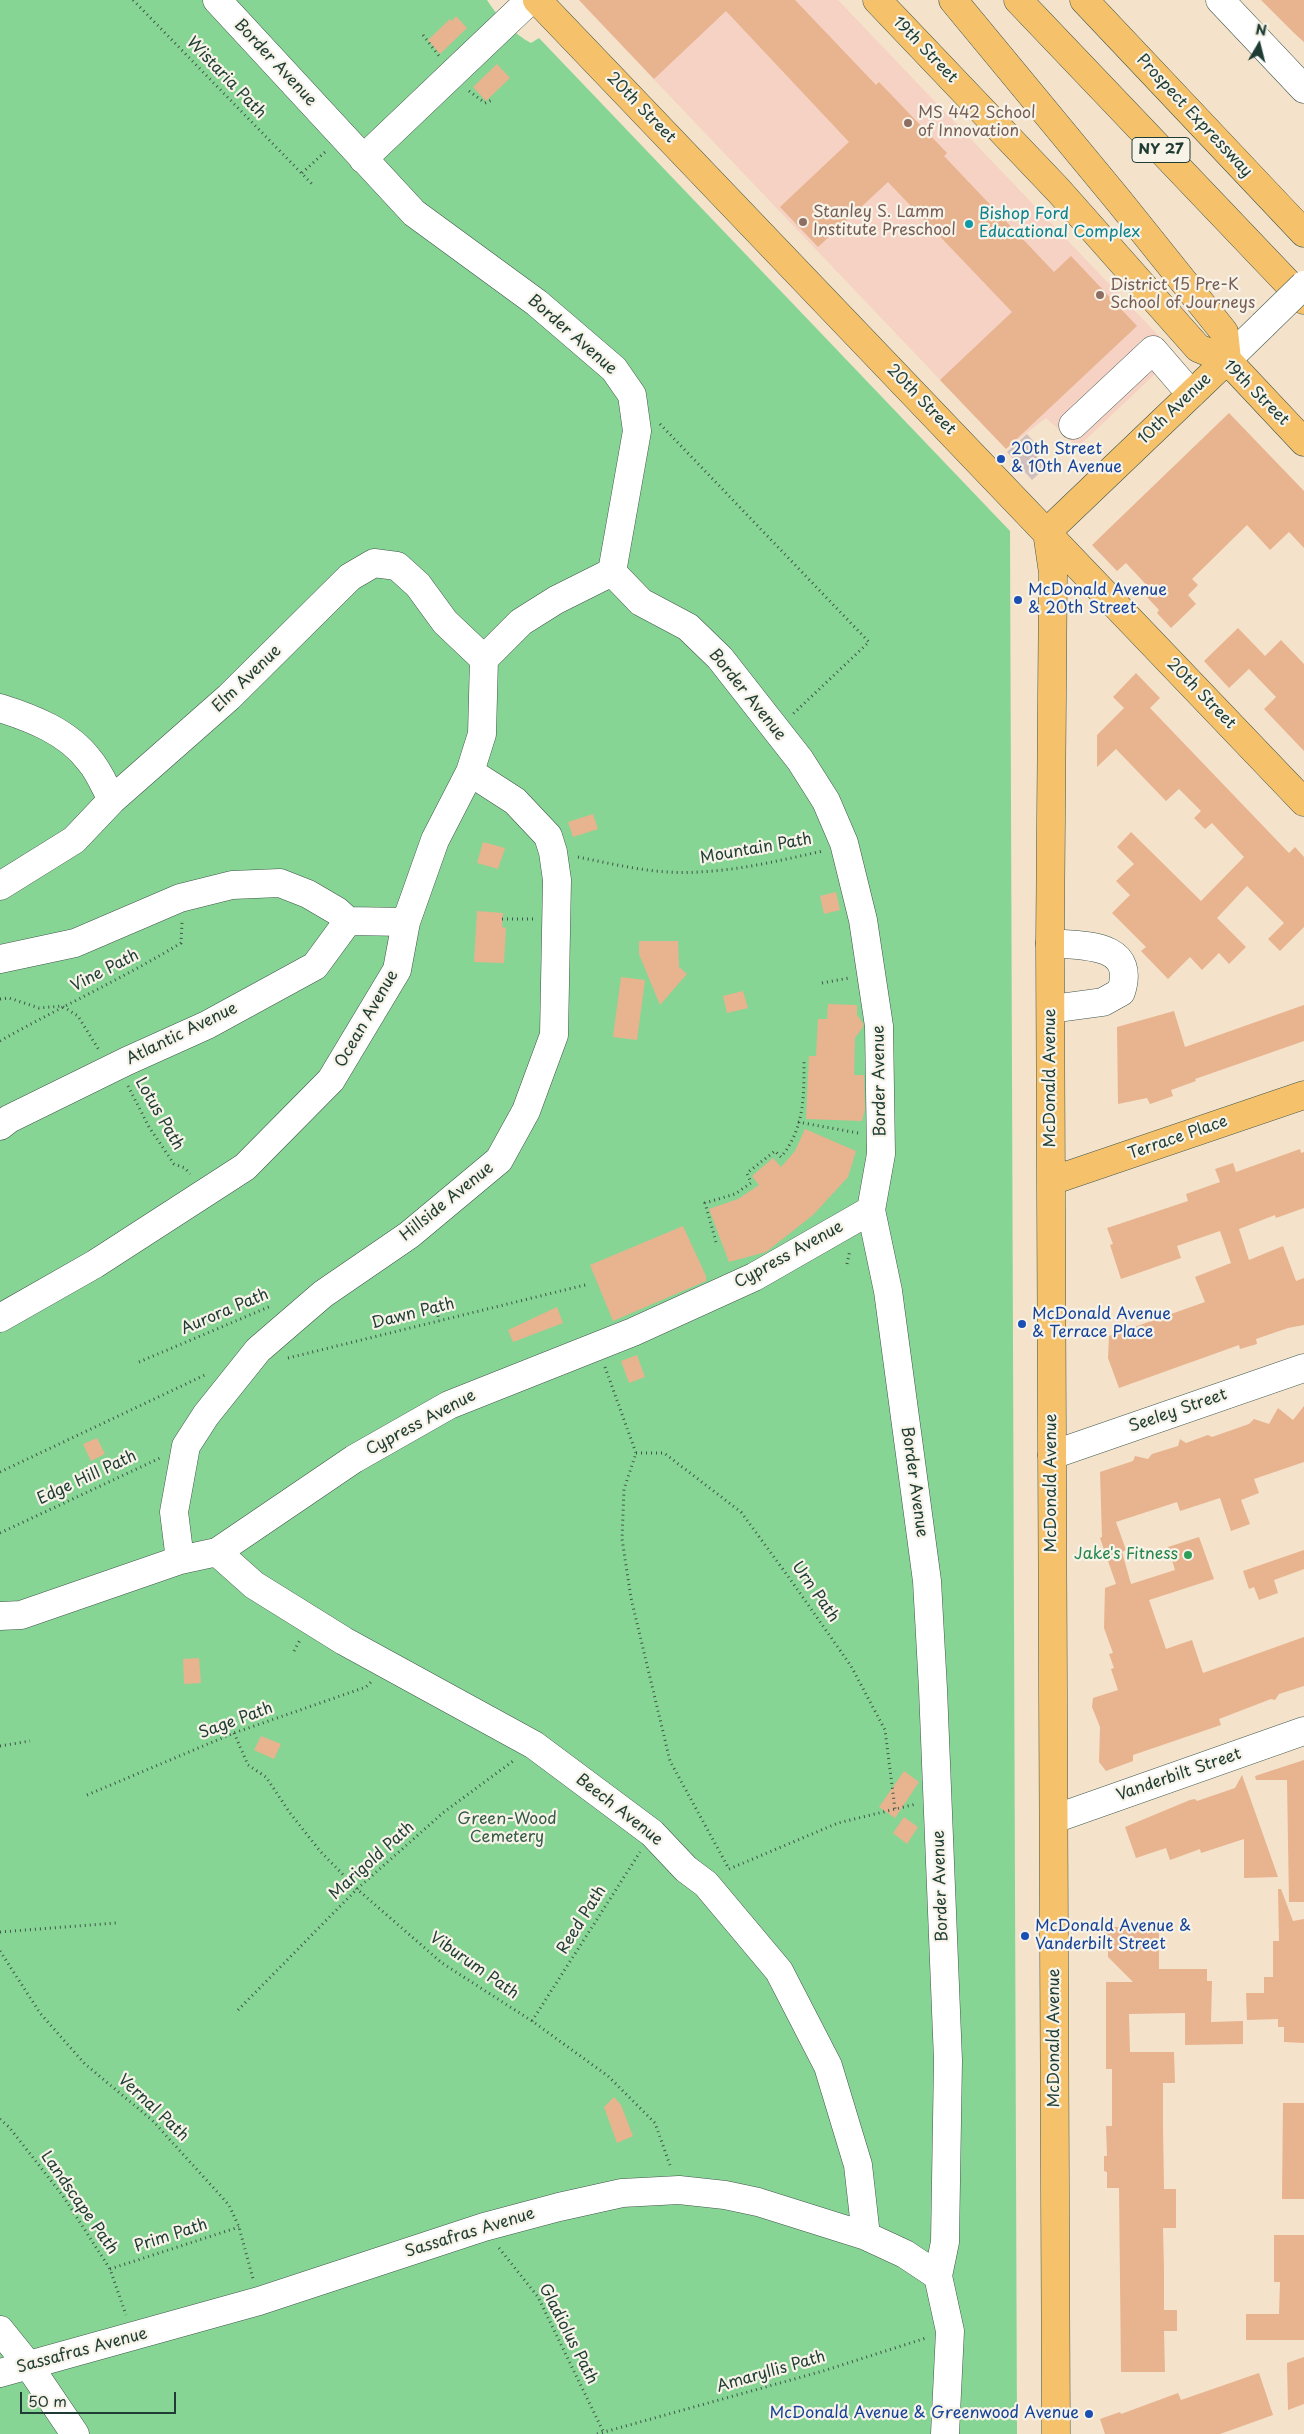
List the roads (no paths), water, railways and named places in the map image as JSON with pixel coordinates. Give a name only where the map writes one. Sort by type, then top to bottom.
[{"type":"main road","name":"20th Street","points":[[537,0],[1304,802]]},
{"type":"main road","name":"19th Street","points":[[877,0],[1059,191],[1198,348],[1227,360],[1304,442]]},
{"type":"main road","points":[[952,0],[1119,201],[1224,332],[1227,360]]},
{"type":"main road","name":"NY 27","points":[[1018,0],[1304,300]]},
{"type":"main road","name":"Prospect Expressway","points":[[1084,0],[1304,233]]},
{"type":"main road","points":[[1273,200],[1304,222]]},
{"type":"main road","name":"10th Avenue","points":[[1047,532],[1227,360]]},
{"type":"main road","name":"McDonald Avenue","points":[[1047,532],[1053,573],[1050,1009],[1056,2434]]},
{"type":"main road","name":"Terrace Place","points":[[1052,1181],[1304,1096]]},
{"type":"street","name":"Border Avenue","points":[[217,0],[414,213],[537,303],[614,369],[632,396],[636,431],[612,572],[641,602],[688,627],[720,658],[776,730],[826,800],[844,843],[863,920],[879,1020],[882,1154],[871,1210],[888,1291],[927,1581],[948,2060],[945,2242],[938,2276],[950,2331],[946,2434]]},
{"type":"street","points":[[364,159],[530,0]]},
{"type":"street","points":[[1220,0],[1304,89]]},
{"type":"street","name":"10th Avenue","points":[[1227,360],[1304,285]]},
{"type":"street","points":[[1073,424],[1153,350],[1191,394]]},
{"type":"street","name":"Elm Avenue","points":[[0,886],[74,840],[112,800],[229,697],[350,577],[374,563],[397,566],[418,585],[445,622],[484,659]]},
{"type":"street","points":[[484,659],[521,622],[556,600],[612,572]]},
{"type":"street","name":"Ocean Avenue","points":[[0,1318],[96,1264],[246,1167],[331,1080],[397,970],[406,922],[435,840],[470,772],[482,734],[484,659]]},
{"type":"street","points":[[0,708],[26,716],[76,744],[90,761],[112,800]]},
{"type":"street","name":"Hillside Avenue","points":[[180,1560],[174,1512],[186,1446],[206,1414],[258,1350],[322,1294],[409,1235],[499,1160],[526,1111],[554,1035],[557,880],[548,836],[515,801],[470,772]]},
{"type":"street","points":[[0,960],[75,943],[180,898],[232,885],[280,883],[308,894],[337,910],[348,921],[406,922]]},
{"type":"street","name":"Atlantic Avenue","points":[[0,1126],[9,1119],[207,1024],[314,966],[348,921]]},
{"type":"street","points":[[1050,943],[1097,947],[1106,950],[1119,958],[1124,970],[1121,992],[1110,1000],[1050,1009]]},
{"type":"street","name":"Cypress Avenue","points":[[0,1616],[21,1615],[180,1560],[217,1552],[354,1459],[449,1405],[634,1332],[754,1277],[871,1210]]},
{"type":"street","name":"Seeley Street","points":[[1052,1455],[1304,1368]]},
{"type":"street","name":"Beech Avenue","points":[[217,1552],[254,1585],[344,1641],[388,1662],[534,1745],[652,1833],[686,1869],[706,1884],[779,1971],[828,2066],[858,2165],[866,2236]]},
{"type":"street","name":"Vanderbilt Street","points":[[1054,1819],[1304,1731]]},
{"type":"street","name":"Sassafras Avenue","points":[[0,2373],[134,2337],[259,2300],[484,2227],[622,2193],[679,2190],[725,2195],[758,2202],[866,2236],[905,2254],[938,2276]]},
{"type":"street","points":[[0,2330],[28,2366],[75,2434]]},
{"type":"place","name":"MS 442 School of Innovation","points":[[908,123]]},
{"type":"place","name":"Stanley S. Lamm Institute Preschool","points":[[803,222]]},
{"type":"place","name":"Bishop Ford Educational Complex","points":[[969,224]]},
{"type":"place","name":"District 15 Pre-K School of Journeys","points":[[1100,295]]},
{"type":"place","name":"20th Street & 10th Avenue","points":[[1001,459]]},
{"type":"place","name":"McDonald Avenue & 20th Street","points":[[1018,600]]},
{"type":"place","name":"McDonald Avenue & Terrace Place","points":[[1022,1324]]},
{"type":"place","name":"Jake's Fitness","points":[[1188,1555]]},
{"type":"place","name":"McDonald Avenue & Vanderbilt Street","points":[[1025,1936]]},
{"type":"place","name":"McDonald Avenue & Greenwood Avenue","points":[[1089,2414]]},
{"type":"park label","name":"Green-Wood Cemetery","points":[[507,1829]]}]
